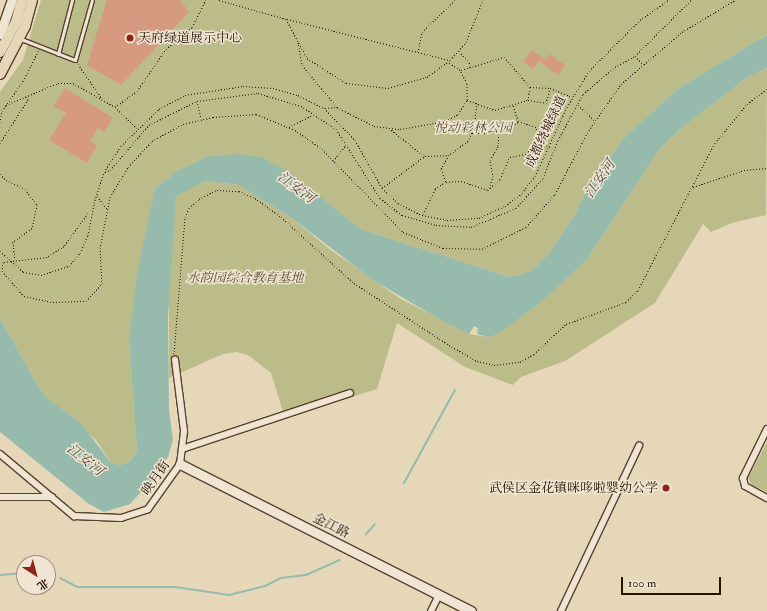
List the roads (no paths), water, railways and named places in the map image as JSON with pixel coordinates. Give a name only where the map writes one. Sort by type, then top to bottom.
[{"type":"main road","points":[[0,52],[16,22],[22,0]]},
{"type":"main road","points":[[0,74],[19,39],[32,0]]},
{"type":"street","points":[[0,34],[12,0]]},
{"type":"street","name":"映月街","points":[[0,454],[74,516],[121,518],[148,508],[180,464],[184,431],[175,360]]},
{"type":"street","points":[[182,449],[350,393]]},
{"type":"street","points":[[767,429],[743,478],[745,486],[767,498]]},
{"type":"street","points":[[561,611],[639,446]]},
{"type":"street","name":"金江路","points":[[180,464],[471,611]]},
{"type":"street","points":[[0,497],[52,497]]},
{"type":"street","points":[[431,611],[439,594]]},
{"type":"lane","points":[[58,54],[72,0]]},
{"type":"lane","points":[[19,39],[75,60],[92,0]]},
{"type":"water","name":"江安河","points":[[767,35],[767,68],[748,77],[679,130],[658,151],[586,261],[539,304],[498,333],[488,337],[477,334],[478,328],[474,326],[469,334],[437,318],[373,280],[293,219],[239,185],[206,181],[176,196],[168,317],[169,410],[173,440],[168,457],[151,481],[130,504],[104,512],[89,504],[0,432],[0,318],[38,386],[49,400],[81,423],[111,463],[121,465],[132,460],[137,450],[129,340],[137,274],[155,188],[179,170],[206,157],[237,154],[261,157],[292,174],[360,229],[510,277],[520,275],[533,270],[548,254],[573,218],[587,189],[625,137],[680,87]]},
{"type":"waterway","points":[[404,483],[455,390]]},
{"type":"waterway","points":[[366,534],[375,524]]},
{"type":"waterway","points":[[60,578],[78,587],[175,587],[229,595],[265,586],[281,578],[306,575],[340,560]]},
{"type":"waterway","points":[[0,575],[16,574]]},
{"type":"place","name":"天府绿道展示中心","points":[[130,38]]},
{"type":"place","name":"武侯区金花镇咪哆啦婴幼公学","points":[[666,488]]},
{"type":"park label","name":"悦动彩林公园","points":[[473,128]]},
{"type":"park label","name":"水韵园综合教育基地","points":[[245,278]]}]
